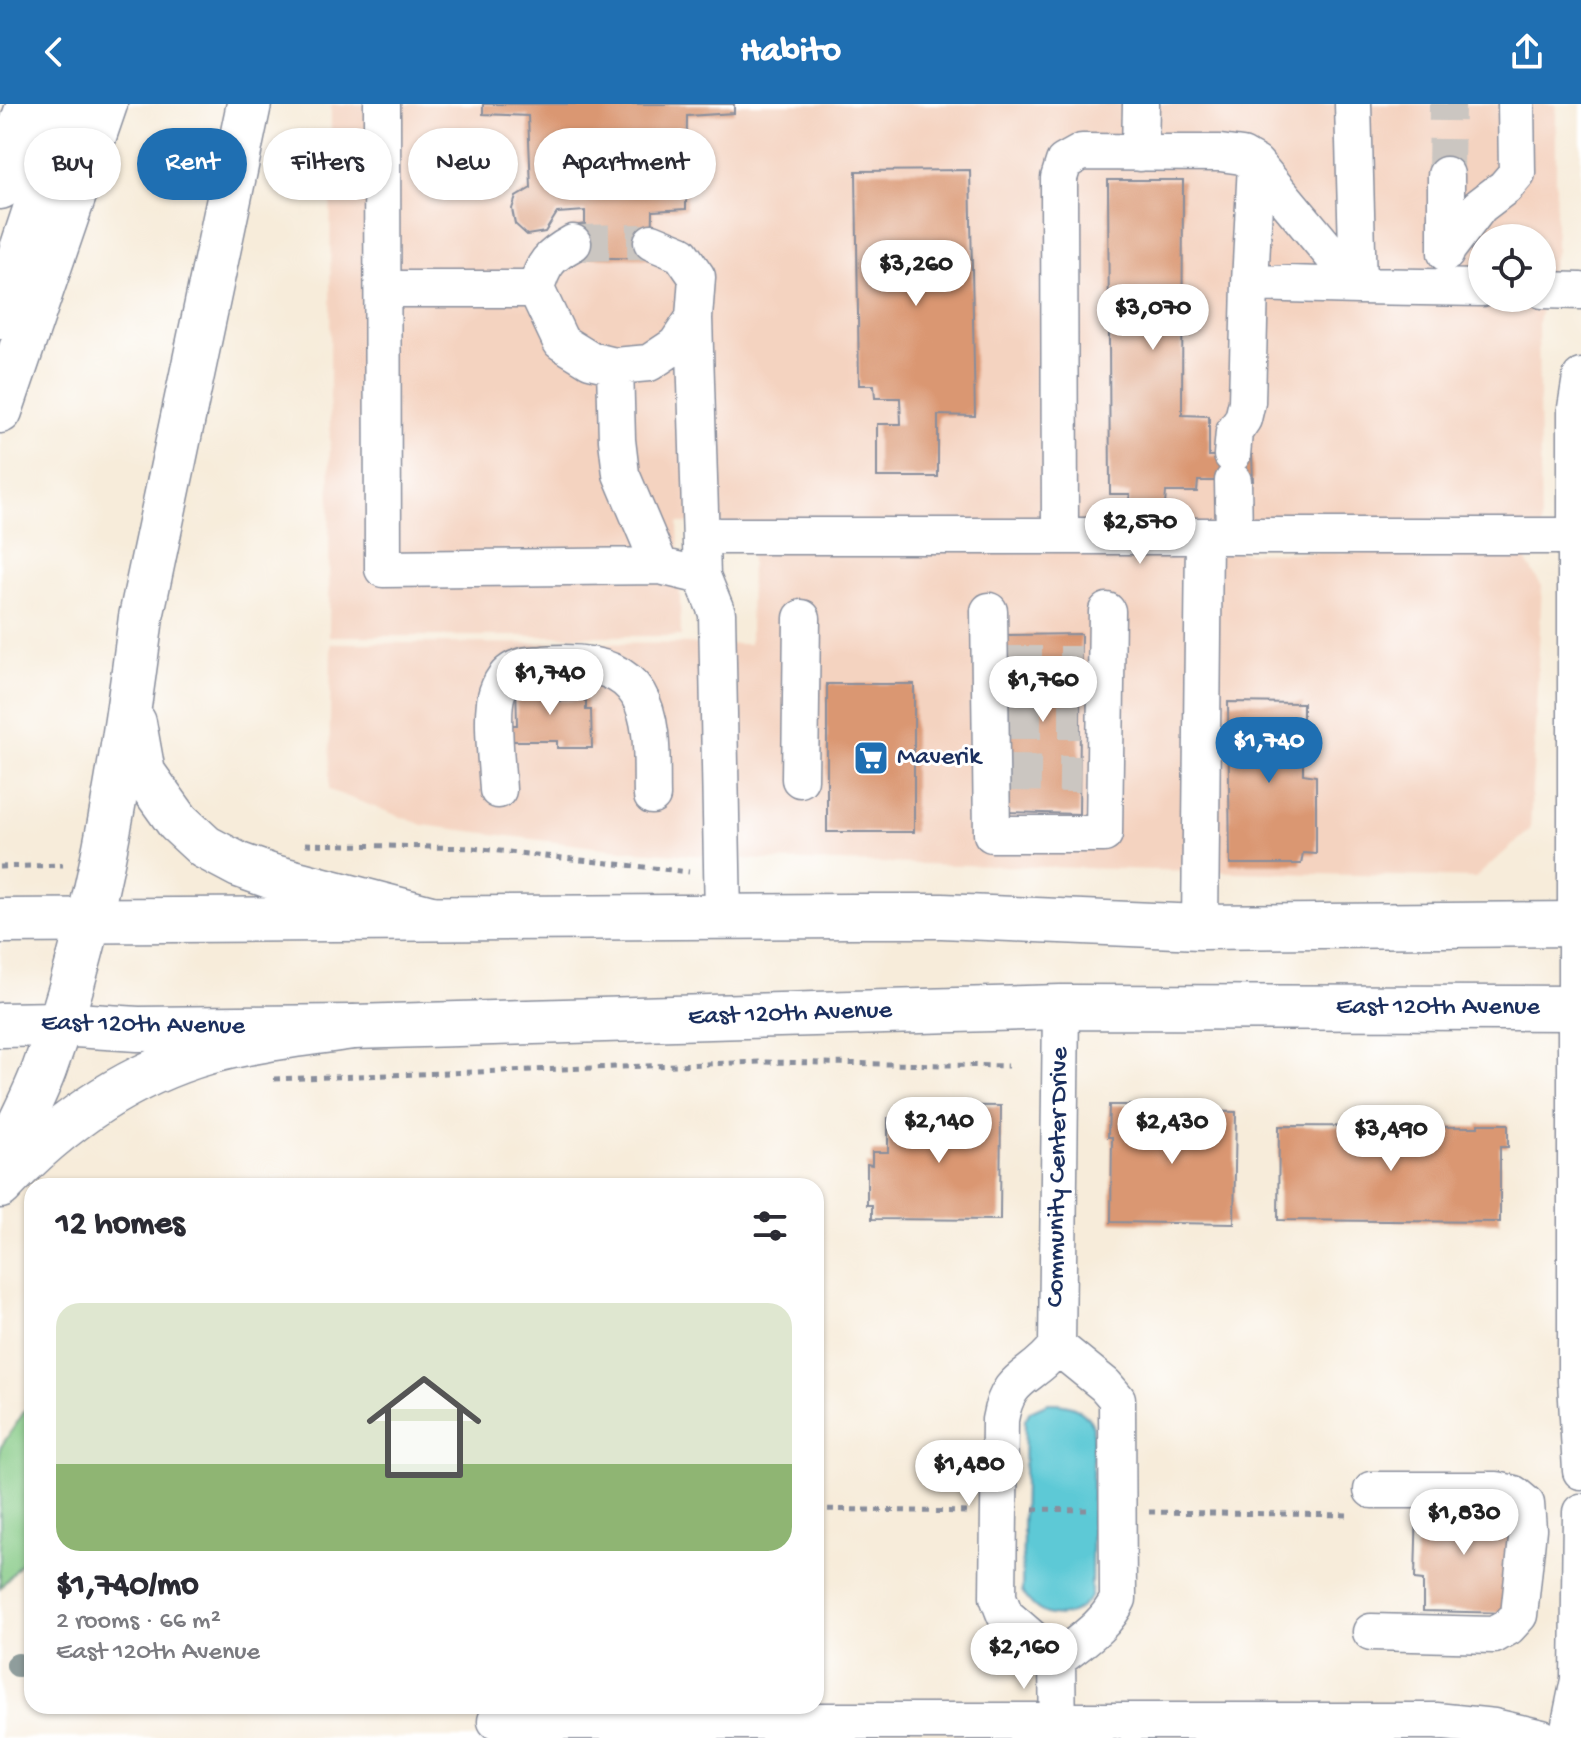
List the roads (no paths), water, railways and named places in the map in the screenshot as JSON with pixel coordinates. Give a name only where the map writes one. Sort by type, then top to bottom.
[{"type":"main road","points":[[0,187],[29,104]]},
{"type":"main road","points":[[0,316],[70,104]]},
{"type":"main road","points":[[0,411],[105,104]]},
{"type":"main road","points":[[0,1164],[43,1073],[90,919],[130,703],[141,617],[249,104]]},
{"type":"main road","points":[[130,703],[143,773],[178,822],[205,847],[239,865],[270,876],[431,918]]},
{"type":"main road","points":[[0,921],[942,916],[1200,927],[1579,924]]},
{"type":"main road","name":"East 120th Avenue","points":[[0,1025],[59,1024],[138,1029],[353,1027],[1061,1007],[1579,1008]]},
{"type":"main road","points":[[0,1186],[77,1117],[122,1087],[160,1068],[211,1051],[353,1027]]},
{"type":"street","points":[[382,104],[383,569],[660,566],[702,576]]},
{"type":"street","points":[[1140,153],[1141,104]]},
{"type":"street","points":[[1353,104],[1358,286]]},
{"type":"street","points":[[1446,269],[1473,214],[1517,173],[1516,104]]},
{"type":"street","points":[[1060,536],[1059,178],[1064,162],[1082,152],[1220,153],[1242,156],[1256,164],[1358,286]]},
{"type":"street","points":[[1200,927],[1219,536],[1233,468],[1234,432],[1243,419],[1247,402],[1256,164]]},
{"type":"street","points":[[1446,175],[1446,269]]},
{"type":"street","points":[[652,242],[681,254],[697,277],[694,318],[702,576],[717,613],[718,625],[723,916]]},
{"type":"street","points":[[573,243],[556,252],[542,268],[536,289],[561,342],[590,360],[615,366],[649,363],[676,345],[694,318]]},
{"type":"street","points":[[1250,283],[1358,286],[1446,269],[1468,281]]},
{"type":"street","points":[[383,289],[536,289]]},
{"type":"street","points":[[1556,290],[1581,291]]},
{"type":"street","points":[[615,366],[621,474],[660,566]]},
{"type":"street","points":[[1581,377],[1576,408],[1579,924],[1576,1381],[1581,1471]]},
{"type":"street","points":[[702,536],[1578,536]]},
{"type":"street","points":[[989,611],[998,664],[998,773],[992,834],[1104,834],[1092,774],[1093,664],[1107,611]]},
{"type":"street","points":[[800,779],[802,618]]},
{"type":"street","points":[[498,790],[495,696],[504,677],[521,666],[585,663],[622,677],[636,691],[644,706],[649,725],[652,796]]},
{"type":"street","name":"Community Center Drive","points":[[1057,1346],[1061,1007]]},
{"type":"street","points":[[1057,1660],[1100,1626],[1118,1599],[1105,1511],[1117,1399],[1105,1385],[1057,1346],[1047,1361],[1013,1385],[1003,1403],[1000,1420],[1011,1510],[998,1597],[1005,1615],[1057,1660],[1058,1729]]},
{"type":"street","points":[[1365,1503],[1497,1490],[1514,1494],[1526,1504],[1528,1529],[1519,1615],[1508,1627],[1494,1635],[1371,1632]]},
{"type":"street","points":[[1567,1738],[1579,1680],[1581,1512]]},
{"type":"street","points":[[496,1721],[1058,1729],[1436,1721],[1494,1727],[1542,1738]]},
{"type":"water","points":[[1048,1403],[1075,1407],[1093,1426],[1091,1596],[1074,1611],[1056,1616],[1038,1609],[1022,1591],[1025,1420],[1030,1411]]},
{"type":"tunnel","points":[[1446,175],[1447,104]]},
{"type":"tunnel","points":[[573,243],[652,242]]},
{"type":"tunnel","points":[[1006,664],[1081,664]]},
{"type":"tunnel","points":[[1005,721],[1080,721]]},
{"type":"tunnel","points":[[1005,773],[1080,774]]},
{"type":"place","name":"Maverik","points":[[871,758]]}]
